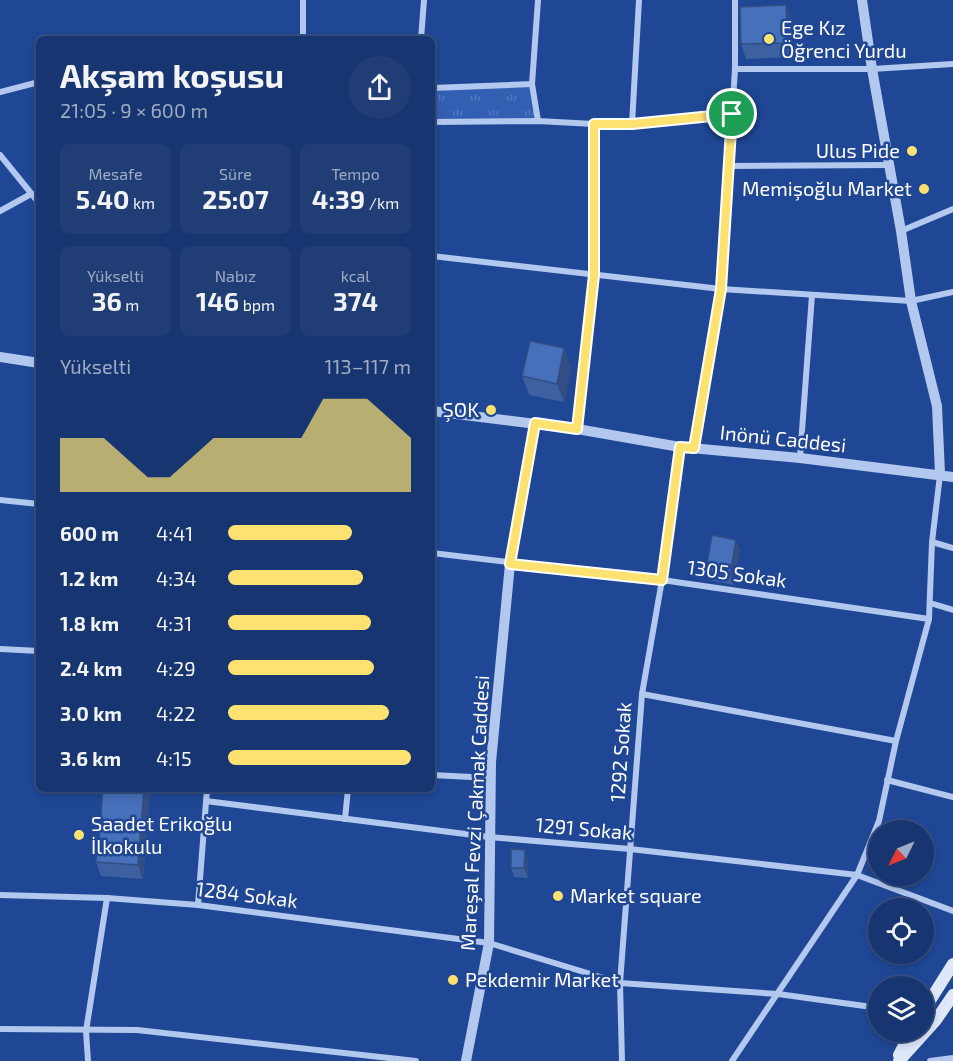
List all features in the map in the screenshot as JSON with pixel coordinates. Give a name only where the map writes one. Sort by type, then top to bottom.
[{"type":"main road","points":[[934,994],[953,964]]},
{"type":"main road","points":[[897,1061],[936,1020],[953,995]]},
{"type":"main road","points":[[897,1061],[906,1042]]},
{"type":"street","points":[[303,0],[303,36]]},
{"type":"street","points":[[421,36],[424,0]]},
{"type":"street","points":[[538,0],[532,84],[538,121]]},
{"type":"street","points":[[632,124],[639,0]]},
{"type":"street","points":[[694,448],[721,289],[735,69],[735,0]]},
{"type":"street","points":[[732,1061],[857,875],[879,821],[896,741],[929,619],[932,542],[940,474],[937,406],[911,301],[862,0]]},
{"type":"street","points":[[735,69],[872,69],[953,64]]},
{"type":"street","points":[[0,92],[36,83]]},
{"type":"street","points":[[435,88],[532,84]]},
{"type":"street","points":[[435,122],[538,121],[632,124],[732,114]]},
{"type":"street","points":[[577,429],[594,275],[594,124]]},
{"type":"street","points":[[0,155],[36,200]]},
{"type":"street","points":[[729,166],[889,165]]},
{"type":"street","points":[[0,211],[31,194]]},
{"type":"street","points":[[901,231],[953,209]]},
{"type":"street","points":[[435,256],[721,289],[911,301],[953,292]]},
{"type":"street","points":[[800,458],[812,295]]},
{"type":"street","points":[[0,357],[36,363]]},
{"type":"street","name":"Inönü Caddesi","points":[[435,411],[577,429],[680,447],[800,458],[953,477]]},
{"type":"street","name":"Mareşal Fevzi Çakmak Caddesi","points":[[466,1061],[489,943],[491,778],[510,564],[535,423]]},
{"type":"street","name":"1292 Sokak","points":[[622,1061],[620,983],[642,694],[662,580],[680,447]]},
{"type":"street","points":[[0,500],[36,504]]},
{"type":"street","points":[[932,542],[953,548]]},
{"type":"street","name":"1305 Sokak","points":[[435,553],[662,580],[929,619]]},
{"type":"street","points":[[930,603],[953,610]]},
{"type":"street","points":[[0,649],[36,651]]},
{"type":"street","points":[[642,694],[896,741]]},
{"type":"street","points":[[435,775],[491,778]]},
{"type":"street","points":[[887,780],[953,797]]},
{"type":"street","points":[[198,905],[207,792]]},
{"type":"street","points":[[345,819],[348,792]]},
{"type":"street","name":"1291 Sokak","points":[[206,801],[489,837],[630,849],[857,875],[953,911]]},
{"type":"street","name":"1284 Sokak","points":[[0,894],[107,898],[198,905],[489,943],[620,983],[778,993],[868,1006]]},
{"type":"street","points":[[88,1061],[86,1031],[107,898]]},
{"type":"street","points":[[0,1029],[137,1030],[416,1061]]},
{"type":"street","points":[[930,1061],[953,1058]]},
{"type":"green space","points":[[532,84],[538,121],[435,122],[435,88]]},
{"type":"building","points":[[786,5],[788,43],[741,44],[740,7]]},
{"type":"building","points":[[530,341],[564,348],[557,384],[522,376]]},
{"type":"building","points":[[712,535],[736,540],[730,575],[706,571]]},
{"type":"building","points":[[103,792],[144,792],[138,865],[96,862],[97,841],[99,841]]},
{"type":"building","points":[[511,849],[525,850],[524,868],[511,868]]},
{"type":"place","name":"Ege Kız Öğrenci Yurdu","points":[[769,39]]},
{"type":"place","name":"Ulus Pide","points":[[912,151]]},
{"type":"place","name":"Memişoğlu Market","points":[[924,189]]},
{"type":"place","name":"ŞOK","points":[[491,410]]},
{"type":"place","name":"Saadet Erikoğlu İlkokulu","points":[[79,835]]},
{"type":"place","name":"Market square","points":[[558,896]]},
{"type":"place","name":"Pekdemir Market","points":[[453,980]]},
{"type":"route","points":[[732,114],[721,289],[694,448],[680,447],[662,580],[510,564],[535,423],[577,429],[594,275],[594,124],[632,124],[732,114]]}]
